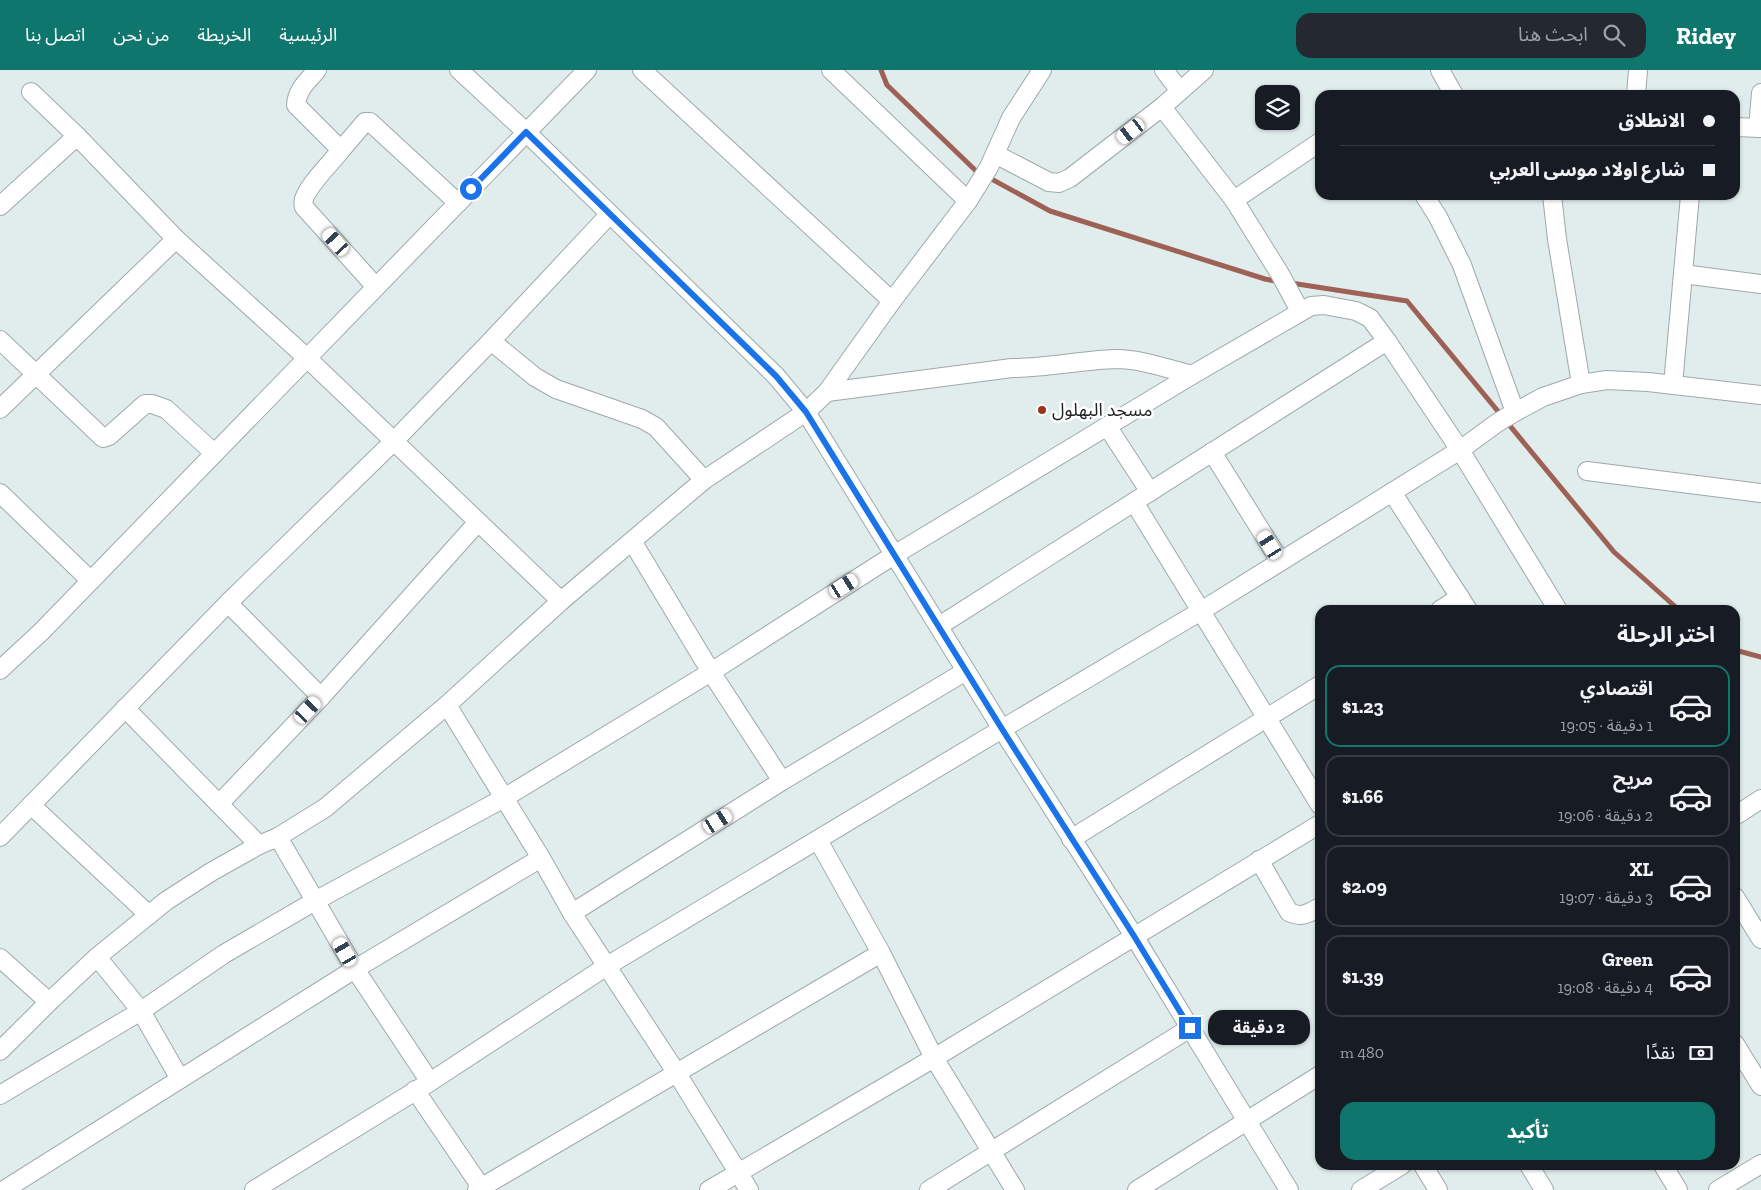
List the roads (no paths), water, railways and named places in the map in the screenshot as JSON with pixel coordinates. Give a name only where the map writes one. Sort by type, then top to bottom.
[{"type":"street","points":[[317,70],[300,89],[296,105],[341,150]]},
{"type":"street","points":[[459,70],[526,132],[776,376],[806,412],[1002,729],[1134,936],[1289,1190]]},
{"type":"street","points":[[0,670],[41,632],[587,70]]},
{"type":"street","points":[[642,70],[892,301]]},
{"type":"street","points":[[831,70],[968,201]]},
{"type":"street","points":[[0,1052],[49,1002],[149,914],[166,901],[325,808],[448,705],[561,601],[704,480],[806,412],[827,392],[892,301],[968,201],[992,160],[1011,118],[1042,70]]},
{"type":"street","points":[[1164,70],[1180,91]]},
{"type":"street","points":[[992,160],[1049,182],[1059,183],[1070,178],[1162,107],[1204,70]]},
{"type":"street","points":[[1440,70],[1451,90]]},
{"type":"street","points":[[1636,90],[1638,70]]},
{"type":"street","points":[[32,92],[176,239],[307,358],[561,601]]},
{"type":"street","points":[[1740,126],[1759,128],[1761,94]]},
{"type":"street","points":[[1162,107],[1234,200],[1280,274],[1300,311]]},
{"type":"street","points":[[376,287],[304,207],[303,203],[304,197],[319,177],[365,122],[370,122],[458,203]]},
{"type":"street","points":[[0,206],[77,136]]},
{"type":"street","points":[[1234,200],[1315,145]]},
{"type":"street","points":[[1427,200],[1438,217],[1462,265],[1515,412]]},
{"type":"street","points":[[1553,200],[1557,239],[1581,384]]},
{"type":"street","points":[[1673,385],[1690,200]]},
{"type":"street","points":[[0,837],[228,603],[394,441],[609,215]]},
{"type":"street","points":[[0,409],[176,239]]},
{"type":"street","points":[[1683,274],[1761,284]]},
{"type":"street","points":[[0,1095],[140,1011],[224,954],[315,901],[504,798],[711,672],[894,554],[1192,375],[1311,306],[1324,305],[1356,311],[1370,318],[1460,450],[1555,605]]},
{"type":"street","points":[[0,340],[103,438],[109,436],[145,404],[152,404],[166,409],[214,453]]},
{"type":"street","points":[[491,341],[535,377],[556,389],[642,419],[656,427],[704,480]]},
{"type":"street","points":[[939,626],[1387,341]]},
{"type":"street","points":[[827,392],[1012,368],[1039,368],[1117,360],[1134,361],[1192,375]]},
{"type":"street","points":[[254,1190],[423,1086],[607,966],[1201,611],[1460,450],[1496,423],[1543,397],[1581,384],[1606,380],[1761,395]]},
{"type":"street","points":[[1107,426],[1150,492]]},
{"type":"street","points":[[1212,452],[1280,561]]},
{"type":"street","points":[[1587,471],[1761,491]]},
{"type":"street","points":[[1392,492],[1464,604]]},
{"type":"street","points":[[0,493],[90,580]]},
{"type":"street","points":[[1134,502],[1315,797]]},
{"type":"street","points":[[219,804],[320,697],[478,522]]},
{"type":"street","points":[[632,541],[711,672],[782,781]]},
{"type":"street","points":[[228,603],[320,697]]},
{"type":"street","points":[[572,913],[782,781],[966,671]]},
{"type":"street","points":[[1071,839],[1315,687]]},
{"type":"street","points":[[448,705],[541,858],[572,913],[676,1072],[749,1190]]},
{"type":"street","points":[[125,708],[259,845]]},
{"type":"street","points":[[1740,813],[1761,800]]},
{"type":"street","points":[[31,805],[149,914]]},
{"type":"street","points":[[709,1190],[934,1058],[1315,827]]},
{"type":"street","points":[[278,837],[423,1086],[480,1189],[881,953]]},
{"type":"street","points":[[818,840],[881,953],[934,1058],[1015,1190]]},
{"type":"street","points":[[4,1190],[355,969],[541,858]]},
{"type":"street","points":[[1259,860],[1289,912],[1297,916],[1305,915],[1315,910]]},
{"type":"street","points":[[1740,906],[1761,939]]},
{"type":"street","points":[[0,958],[49,1002]]},
{"type":"street","points":[[97,958],[140,1011],[180,1079]]},
{"type":"street","points":[[929,1190],[1190,1028]]},
{"type":"street","points":[[1740,1052],[1761,1086]]},
{"type":"street","points":[[1137,1190],[1315,1078]]},
{"type":"street","points":[[1718,1190],[1761,1164]]},
{"type":"street","points":[[1361,1190],[1394,1170]]},
{"type":"street","points":[[1426,1170],[1438,1190]]},
{"type":"street","points":[[1532,1170],[1544,1190]]},
{"type":"street","points":[[1666,1170],[1678,1190]]},
{"type":"waterway","points":[[881,70],[887,85],[975,170],[1050,211],[1265,279],[1280,282]]},
{"type":"waterway","points":[[1291,283],[1407,301],[1614,552],[1673,605]]},
{"type":"waterway","points":[[1740,651],[1761,657]]},
{"type":"place","name":"مسجد البهلول","points":[[1042,410]]}]
